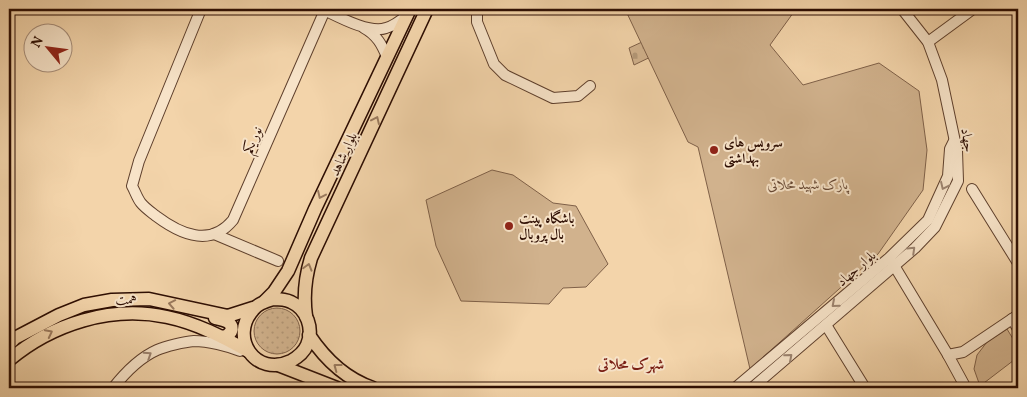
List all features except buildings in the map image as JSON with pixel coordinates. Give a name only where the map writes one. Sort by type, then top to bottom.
[{"type":"main road","name":"بلوار شاهد","points":[[306,316],[304,288],[311,258],[427,9]]},
{"type":"main road","name":"بلوار شاهد","points":[[265,301],[274,292],[288,271],[315,209],[408,12]]},
{"type":"main road","name":"همت","points":[[9,344],[15,338],[59,315],[84,305],[112,300],[148,299],[228,316],[254,308]]},
{"type":"main road","points":[[278,365],[295,358],[302,352],[307,344],[309,335],[308,322],[300,308],[292,302],[273,299],[265,301],[254,308],[248,317],[244,338],[253,356],[266,364],[278,365],[337,388]]},
{"type":"main road","points":[[206,312],[213,318],[230,324],[231,333],[228,336],[222,337]]},
{"type":"main road","name":"همت","points":[[9,360],[23,348],[52,331],[85,319],[116,314],[146,313],[169,317],[204,329],[222,337],[253,356]]},
{"type":"main road","points":[[309,335],[332,364],[357,382],[373,388]]},
{"type":"street","points":[[201,9],[139,161],[132,186],[142,205],[172,227],[184,233],[203,236],[214,234],[278,262]]},
{"type":"street","points":[[323,9],[370,32],[378,39],[387,57]]},
{"type":"street","name":"نور یکم","points":[[214,234],[226,228],[232,220],[323,9]]},
{"type":"street","points":[[477,9],[477,22],[494,64],[504,75],[553,98],[578,96],[590,86]]},
{"type":"street","name":"جهاد","points":[[752,388],[826,326],[892,262],[915,248],[935,227],[958,181],[957,150],[942,80],[928,42],[902,9]]},
{"type":"street","points":[[928,42],[974,9]]},
{"type":"street","points":[[357,24],[384,29],[394,24],[408,12]]},
{"type":"street","points":[[972,189],[1018,263]]},
{"type":"street","points":[[892,262],[966,388]]},
{"type":"street","name":"بلوار جهاد","points":[[735,388],[892,262]]},
{"type":"street","points":[[948,355],[963,352],[1015,317],[1018,329]]},
{"type":"street","points":[[826,326],[865,388]]},
{"type":"street","points":[[113,388],[136,364],[156,350],[176,345],[195,341],[218,344],[253,356]]},
{"type":"green space","name":"پارک شهید محلاتی","points":[[625,9],[796,9],[770,45],[803,85],[879,63],[919,91],[927,150],[923,190],[878,254],[750,369],[698,147],[688,142]]},
{"type":"green space","points":[[655,36],[663,51],[634,65],[629,48]]},
{"type":"green space","name":"باشگاه پینت بال پروبال","points":[[492,170],[513,175],[553,203],[576,206],[608,264],[586,287],[563,288],[549,304],[461,301],[436,246],[426,200]]},
{"type":"green space","points":[[282,308],[286,309],[296,318],[299,322],[299,340],[290,350],[282,354],[272,354],[264,350],[255,340],[254,326],[258,318],[268,309]]},
{"type":"green space","points":[[1007,329],[1018,347],[1018,357],[980,386],[974,369],[977,355],[987,342]]},
{"type":"place","name":"سرویس های بهداشتی","points":[[714,150]]},
{"type":"place","name":"باشگاه پینت بال پروبال","points":[[509,226]]},
{"type":"district","name":"شهرک محلاتی","points":[[631,364]]}]
